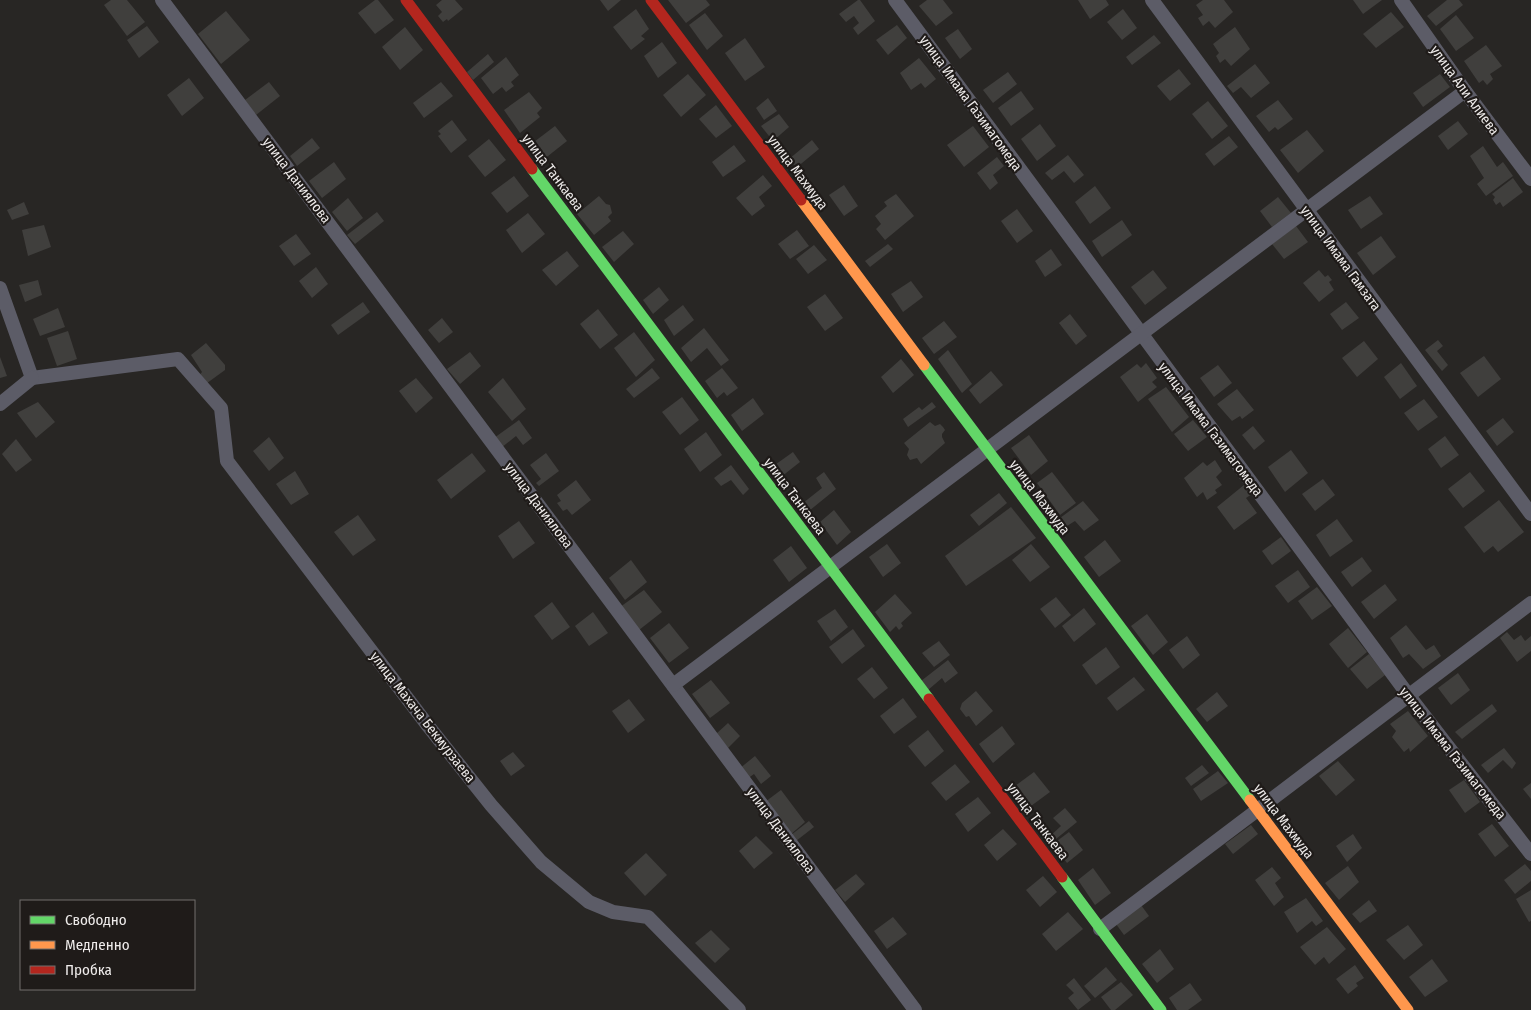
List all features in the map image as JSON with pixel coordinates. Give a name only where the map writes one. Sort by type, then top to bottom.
[{"type":"street","name":"улица Даниялова","points":[[162,0],[915,1010]]},
{"type":"street","name":"улица Танкаева","points":[[406,0],[1161,1010]]},
{"type":"street","name":"улица Махмуда","points":[[651,0],[1408,1010]]},
{"type":"street","name":"улица Имама Газимагомеда","points":[[895,0],[1409,696],[1531,854]]},
{"type":"street","name":"улица Имама Гамзата","points":[[1152,0],[1531,514]]},
{"type":"street","name":"улица Али Алиева","points":[[1401,0],[1465,91],[1531,179]]},
{"type":"street","points":[[673,686],[1465,91]]},
{"type":"street","points":[[0,288],[32,378],[0,404]]},
{"type":"street","name":"улица Махача Бекмурзаева","points":[[32,378],[178,359],[220,408],[227,461],[429,727],[491,805],[541,862],[589,902],[613,912],[648,917],[739,1010]]},
{"type":"street","points":[[1100,929],[1531,603]]},
{"type":"building","points":[[111,0],[127,0],[145,22],[127,36],[104,5]]},
{"type":"building","points":[[375,0],[378,0],[394,20],[375,34],[358,13]]},
{"type":"building","points":[[442,0],[455,0],[463,9],[448,21],[447,19],[443,22],[438,16],[442,12],[436,5]]},
{"type":"building","points":[[600,0],[621,0],[608,11]]},
{"type":"building","points":[[668,0],[706,0],[710,5],[686,23]]},
{"type":"building","points":[[860,0],[875,21],[858,35],[853,28],[859,23],[854,16],[846,22],[839,14]]},
{"type":"building","points":[[927,0],[943,0],[953,13],[936,26],[919,6]]},
{"type":"building","points":[[1078,0],[1106,0],[1109,5],[1090,19]]},
{"type":"building","points":[[1203,0],[1224,0],[1233,12],[1215,28],[1209,21],[1203,26],[1198,18],[1203,15],[1196,5]]},
{"type":"building","points":[[1353,0],[1382,0],[1363,14]]},
{"type":"building","points":[[1447,0],[1459,0],[1463,5],[1436,26],[1427,16]]},
{"type":"building","points":[[636,9],[649,29],[641,36],[645,39],[631,50],[613,27]]},
{"type":"building","points":[[1123,9],[1137,28],[1122,40],[1107,22]]},
{"type":"building","points":[[226,11],[250,40],[221,64],[198,34]]},
{"type":"building","points":[[1391,12],[1404,27],[1376,48],[1363,34]]},
{"type":"building","points":[[705,13],[723,36],[707,50],[689,25]]},
{"type":"building","points":[[1456,15],[1474,38],[1456,51],[1440,29]]},
{"type":"building","points":[[897,25],[907,38],[888,55],[876,40]]},
{"type":"building","points":[[147,26],[159,42],[139,58],[127,40]]},
{"type":"building","points":[[405,27],[423,50],[400,70],[382,47]]},
{"type":"building","points":[[1235,27],[1250,49],[1231,66],[1225,59],[1220,63],[1216,56],[1219,53],[1213,44]]},
{"type":"building","points":[[958,29],[972,49],[960,59],[945,38]]},
{"type":"building","points":[[1154,35],[1161,43],[1132,65],[1126,57]]},
{"type":"building","points":[[745,38],[765,67],[745,81],[725,53]]},
{"type":"building","points":[[662,42],[677,63],[658,78],[644,56]]},
{"type":"building","points":[[1486,45],[1502,66],[1490,74],[1493,79],[1487,85],[1483,80],[1479,83],[1464,61]]},
{"type":"building","points":[[488,54],[494,62],[473,80],[467,72]]},
{"type":"building","points":[[506,57],[519,75],[511,82],[514,86],[506,92],[502,87],[493,94],[481,78]]},
{"type":"building","points":[[919,58],[936,79],[925,88],[921,83],[911,90],[900,73]]},
{"type":"building","points":[[1255,64],[1270,83],[1251,98],[1241,87],[1233,93],[1227,86]]},
{"type":"building","points":[[1179,69],[1191,84],[1170,101],[1157,86]]},
{"type":"building","points":[[1008,72],[1017,84],[993,103],[983,90]]},
{"type":"building","points":[[688,74],[706,95],[681,117],[663,95]]},
{"type":"building","points":[[1440,74],[1450,87],[1423,107],[1413,93]]},
{"type":"building","points":[[189,78],[204,98],[182,116],[167,95]]},
{"type":"building","points":[[269,82],[280,96],[256,115],[245,100]]},
{"type":"building","points":[[441,82],[453,96],[424,118],[413,103]]},
{"type":"building","points":[[1021,91],[1034,109],[1011,126],[998,108]]},
{"type":"building","points":[[529,92],[542,108],[537,113],[540,117],[520,133],[504,110]]},
{"type":"building","points":[[768,98],[777,111],[764,120],[756,108]]},
{"type":"building","points":[[1278,100],[1293,119],[1278,130],[1275,127],[1269,132],[1256,116]]},
{"type":"building","points":[[1208,101],[1228,126],[1212,139],[1192,114]]},
{"type":"building","points":[[716,105],[732,126],[716,138],[699,119]]},
{"type":"building","points":[[779,114],[789,127],[773,141],[761,126]]},
{"type":"building","points":[[452,120],[467,140],[451,153],[438,136],[441,134],[438,131]]},
{"type":"building","points":[[1458,121],[1468,134],[1448,150],[1438,136]]},
{"type":"building","points":[[1040,124],[1056,146],[1037,161],[1021,139]]},
{"type":"building","points":[[555,126],[567,141],[543,160],[530,145]]},
{"type":"building","points":[[973,126],[989,147],[964,167],[947,145]]},
{"type":"building","points":[[1307,130],[1324,151],[1298,173],[1280,150]]},
{"type":"building","points":[[1229,136],[1238,147],[1214,166],[1205,154]]},
{"type":"building","points":[[312,138],[320,148],[297,166],[290,156]]},
{"type":"building","points":[[489,139],[506,160],[485,177],[468,156]]},
{"type":"building","points":[[812,140],[819,149],[796,168],[789,159]]},
{"type":"building","points":[[734,145],[746,161],[723,177],[712,162]]},
{"type":"building","points":[[1483,146],[1497,167],[1503,162],[1513,176],[1486,196],[1477,184],[1484,178],[1470,156]]},
{"type":"building","points":[[1068,155],[1084,175],[1074,183],[1064,171],[1052,180],[1045,173]]},
{"type":"building","points":[[997,157],[1004,166],[993,175],[998,183],[990,190],[977,173]]},
{"type":"building","points":[[334,162],[346,179],[322,198],[309,181]]},
{"type":"building","points":[[763,175],[772,186],[759,197],[765,206],[752,216],[736,198]]},
{"type":"building","points":[[514,176],[529,196],[507,213],[491,193]]},
{"type":"building","points":[[1513,178],[1523,192],[1503,207],[1500,202],[1496,205],[1493,200],[1495,197],[1492,194]]},
{"type":"building","points":[[844,185],[858,206],[844,216],[829,195]]},
{"type":"building","points":[[1095,186],[1111,208],[1090,224],[1075,202]]},
{"type":"building","points":[[896,194],[914,216],[885,240],[876,229],[881,224],[875,216],[887,206],[884,202]]},
{"type":"building","points":[[599,196],[606,204],[610,205],[612,213],[608,217],[611,221],[594,235],[577,214]]},
{"type":"building","points":[[1370,196],[1383,214],[1361,229],[1348,210]]},
{"type":"building","points":[[1278,197],[1291,213],[1272,227],[1260,211]]},
{"type":"building","points":[[348,198],[363,218],[347,231],[332,212]]},
{"type":"building","points":[[24,202],[29,214],[12,220],[7,210]]},
{"type":"building","points":[[1017,209],[1033,231],[1017,243],[1001,221]]},
{"type":"building","points":[[377,212],[384,221],[355,244],[347,235]]},
{"type":"building","points":[[528,213],[545,234],[522,253],[506,230]]},
{"type":"building","points":[[1122,220],[1132,235],[1102,257],[1092,241]]},
{"type":"building","points":[[44,225],[51,247],[28,256],[22,230]]},
{"type":"building","points":[[1296,226],[1308,242],[1284,259],[1272,244]]},
{"type":"building","points":[[797,230],[809,246],[790,259],[778,244]]},
{"type":"building","points":[[623,231],[634,244],[614,262],[602,247]]},
{"type":"building","points":[[296,234],[311,254],[294,266],[279,246]]},
{"type":"building","points":[[1381,236],[1396,257],[1373,275],[1357,253]]},
{"type":"building","points":[[888,244],[893,249],[870,267],[865,261]]},
{"type":"building","points":[[814,245],[827,260],[808,274],[796,259]]},
{"type":"building","points":[[1051,249],[1062,265],[1045,277],[1035,261]]},
{"type":"building","points":[[567,251],[579,266],[556,286],[542,270]]},
{"type":"building","points":[[316,267],[328,284],[312,298],[299,281]]},
{"type":"building","points":[[1153,270],[1167,288],[1145,305],[1131,287]]},
{"type":"building","points":[[1319,270],[1325,277],[1328,275],[1332,280],[1329,282],[1334,290],[1319,302],[1303,283]]},
{"type":"building","points":[[38,280],[42,295],[25,302],[19,285]]},
{"type":"building","points":[[911,281],[923,297],[903,312],[891,294]]},
{"type":"building","points":[[659,287],[669,300],[653,314],[643,300]]},
{"type":"building","points":[[825,294],[843,318],[825,331],[807,307]]},
{"type":"building","points":[[363,302],[370,312],[338,335],[331,325]]},
{"type":"building","points":[[1346,302],[1359,318],[1342,330],[1330,314]]},
{"type":"building","points":[[683,305],[694,320],[674,336],[664,320]]},
{"type":"building","points":[[58,308],[65,327],[40,336],[33,319]]},
{"type":"building","points":[[598,309],[618,335],[600,349],[580,324]]},
{"type":"building","points":[[1070,314],[1087,336],[1076,345],[1059,323]]},
{"type":"building","points":[[442,318],[453,332],[439,343],[428,330]]},
{"type":"building","points":[[944,321],[957,337],[934,354],[922,338]]},
{"type":"building","points":[[704,328],[729,360],[721,366],[707,348],[691,362],[681,348]]},
{"type":"building","points":[[68,331],[77,359],[57,366],[47,338]]},
{"type":"building","points":[[634,332],[655,360],[636,377],[614,348]]},
{"type":"building","points":[[1438,340],[1443,346],[1437,351],[1448,365],[1442,371],[1425,350]]},
{"type":"building","points":[[1364,341],[1378,359],[1357,377],[1342,358]]},
{"type":"building","points":[[206,343],[225,365],[225,370],[203,386],[197,378],[202,372],[191,355]]},
{"type":"building","points":[[948,350],[972,384],[962,393],[938,359]]},
{"type":"building","points":[[470,352],[481,366],[460,384],[447,369]]},
{"type":"building","points":[[1484,356],[1501,379],[1478,397],[1460,373]]},
{"type":"building","points":[[0,357],[7,376],[0,378]]},
{"type":"building","points":[[901,359],[914,375],[893,393],[881,377]]},
{"type":"building","points":[[1146,363],[1157,378],[1152,382],[1157,387],[1138,402],[1120,377],[1137,364],[1141,368]]},
{"type":"building","points":[[1401,363],[1417,386],[1400,399],[1384,377]]},
{"type":"building","points":[[1218,365],[1232,383],[1214,397],[1200,378]]},
{"type":"building","points":[[652,368],[660,378],[634,398],[626,389]]},
{"type":"building","points":[[722,368],[738,388],[727,396],[724,392],[717,398],[705,381]]},
{"type":"building","points":[[991,371],[1003,385],[980,404],[969,390]]},
{"type":"building","points":[[416,378],[433,398],[416,413],[399,391]]},
{"type":"building","points":[[503,378],[526,409],[512,421],[488,392]]},
{"type":"building","points":[[1166,387],[1189,417],[1172,432],[1148,399]]},
{"type":"building","points":[[1237,389],[1254,410],[1242,419],[1240,416],[1232,421],[1217,404]]},
{"type":"building","points":[[682,397],[699,420],[680,435],[662,412]]},
{"type":"building","points":[[753,398],[764,414],[742,431],[731,415]]},
{"type":"building","points":[[1424,399],[1438,417],[1418,431],[1404,413]]},
{"type":"building","points":[[38,402],[55,422],[36,438],[17,413]]},
{"type":"building","points":[[932,402],[936,407],[908,427],[903,419],[919,407],[922,410]]},
{"type":"building","points":[[1503,418],[1514,432],[1497,446],[1486,431]]},
{"type":"building","points":[[519,420],[532,438],[523,445],[516,436],[501,448],[494,438]]},
{"type":"building","points":[[1193,420],[1207,437],[1188,451],[1174,434]]},
{"type":"building","points":[[930,422],[935,426],[940,424],[943,427],[945,430],[942,437],[945,443],[921,464],[917,458],[910,460],[907,455],[909,449],[904,443]]},
{"type":"building","points":[[1253,426],[1265,441],[1254,450],[1242,435]]},
{"type":"building","points":[[706,432],[722,455],[700,472],[684,449]]},
{"type":"building","points":[[1029,435],[1048,461],[1031,475],[1011,448]]},
{"type":"building","points":[[1445,436],[1459,455],[1441,468],[1428,449]]},
{"type":"building","points":[[269,437],[284,458],[269,471],[253,451]]},
{"type":"building","points":[[16,439],[32,460],[16,472],[2,454]]},
{"type":"building","points":[[1291,450],[1308,473],[1285,492],[1268,467]]},
{"type":"building","points":[[793,452],[800,462],[781,477],[772,467]]},
{"type":"building","points":[[472,453],[486,471],[451,499],[437,480]]},
{"type":"building","points":[[546,453],[559,471],[539,486],[536,483],[541,479],[530,465]]},
{"type":"building","points":[[1215,460],[1222,471],[1216,477],[1222,485],[1215,490],[1217,493],[1207,500],[1203,492],[1197,497],[1184,478],[1203,462],[1207,466]]},
{"type":"building","points":[[731,465],[749,489],[743,495],[731,480],[721,486],[714,478]]},
{"type":"building","points":[[295,471],[309,494],[291,505],[276,484]]},
{"type":"building","points":[[824,472],[836,489],[804,515],[798,507],[822,488],[816,478]]},
{"type":"building","points":[[1052,472],[1076,503],[1060,515],[1037,483]]},
{"type":"building","points":[[1470,472],[1485,491],[1463,508],[1448,489]]},
{"type":"building","points":[[1323,479],[1335,495],[1315,511],[1302,494]]},
{"type":"building","points":[[576,480],[591,500],[572,515],[567,509],[563,511],[557,503],[561,501],[557,495]]},
{"type":"building","points":[[1244,485],[1252,494],[1246,498],[1257,513],[1234,530],[1217,507]]},
{"type":"building","points":[[999,493],[1007,503],[979,526],[970,515]]},
{"type":"building","points":[[1499,500],[1524,532],[1498,552],[1493,546],[1484,553],[1464,527]]},
{"type":"building","points":[[1083,501],[1099,520],[1084,531],[1075,521],[1062,529],[1056,521]]},
{"type":"building","points":[[1011,507],[1036,538],[966,586],[945,556]]},
{"type":"building","points":[[834,510],[851,532],[837,545],[820,522]]},
{"type":"building","points":[[358,515],[376,540],[353,556],[334,532]]},
{"type":"building","points":[[1337,519],[1353,541],[1330,557],[1316,535]]},
{"type":"building","points":[[519,521],[535,543],[513,559],[498,536]]},
{"type":"building","points":[[1281,537],[1291,551],[1272,565],[1262,551]]},
{"type":"building","points":[[1105,540],[1121,561],[1099,577],[1084,557]]},
{"type":"building","points":[[887,544],[901,563],[883,577],[869,557]]},
{"type":"building","points":[[1031,544],[1050,567],[1030,582],[1012,560]]},
{"type":"building","points":[[791,546],[807,568],[789,582],[773,560]]},
{"type":"building","points":[[1362,557],[1372,571],[1352,587],[1341,572]]},
{"type":"building","points":[[631,560],[647,582],[625,600],[609,578]]},
{"type":"building","points":[[1298,570],[1310,587],[1288,603],[1275,586]]},
{"type":"building","points":[[1385,584],[1397,600],[1374,619],[1361,602]]},
{"type":"building","points":[[1317,587],[1332,606],[1312,620],[1298,601]]},
{"type":"building","points":[[644,590],[662,612],[639,630],[620,607]]},
{"type":"building","points":[[895,594],[912,613],[901,623],[903,626],[899,630],[896,626],[890,632],[875,612]]},
{"type":"building","points":[[1056,597],[1071,615],[1055,628],[1040,609]]},
{"type":"building","points":[[552,602],[570,627],[552,640],[534,616]]},
{"type":"building","points":[[1084,608],[1096,624],[1074,642],[1062,626]]},
{"type":"building","points":[[835,609],[848,627],[831,641],[817,621]]},
{"type":"building","points":[[593,612],[608,633],[589,646],[575,626]]},
{"type":"building","points":[[1147,614],[1168,642],[1153,655],[1131,626]]},
{"type":"building","points":[[669,623],[689,648],[669,663],[650,638]]},
{"type":"building","points":[[1406,625],[1426,650],[1434,645],[1441,656],[1423,669],[1409,654],[1403,658],[1390,638]]},
{"type":"building","points":[[1348,628],[1367,652],[1348,668],[1329,644]]},
{"type":"building","points":[[853,629],[865,646],[842,664],[829,647]]},
{"type":"building","points":[[1507,632],[1514,640],[1521,635],[1525,641],[1531,636],[1531,651],[1517,662],[1500,638]]},
{"type":"building","points":[[1187,636],[1200,655],[1183,669],[1169,650]]},
{"type":"building","points":[[939,641],[950,655],[934,667],[922,653]]},
{"type":"building","points":[[1106,647],[1120,667],[1096,685],[1082,665]]},
{"type":"building","points":[[1369,654],[1385,675],[1367,689],[1350,669]]},
{"type":"building","points":[[948,660],[958,673],[945,683],[942,678],[928,690],[921,681]]},
{"type":"building","points":[[872,667],[888,688],[874,699],[857,679]]},
{"type":"building","points":[[1458,673],[1470,690],[1451,705],[1438,688]]},
{"type":"building","points":[[1134,677],[1145,690],[1117,711],[1107,698]]},
{"type":"building","points":[[711,680],[730,703],[710,718],[692,694]]},
{"type":"building","points":[[976,691],[993,711],[976,726],[969,716],[966,717],[960,709],[962,703]]},
{"type":"building","points":[[1217,692],[1228,706],[1207,722],[1196,709]]},
{"type":"building","points":[[903,698],[917,717],[894,734],[880,716]]},
{"type":"building","points":[[629,699],[645,720],[628,733],[612,711]]},
{"type":"building","points":[[1492,704],[1497,711],[1462,739],[1455,732]]},
{"type":"building","points":[[1408,711],[1428,736],[1410,752],[1409,748],[1404,752],[1392,737],[1396,731],[1390,724]]},
{"type":"building","points":[[728,723],[740,736],[728,748],[716,734]]},
{"type":"building","points":[[1002,726],[1015,744],[993,763],[979,744]]},
{"type":"building","points":[[928,730],[944,751],[925,767],[908,746]]},
{"type":"building","points":[[1504,748],[1516,763],[1512,769],[1503,760],[1488,773],[1481,765]]},
{"type":"building","points":[[513,752],[525,766],[511,776],[500,761]]},
{"type":"building","points":[[755,756],[771,776],[761,784],[754,774],[747,779],[739,769]]},
{"type":"building","points":[[1338,761],[1355,780],[1336,796],[1319,776]]},
{"type":"building","points":[[955,764],[970,782],[946,801],[931,783]]},
{"type":"building","points":[[1202,765],[1209,773],[1191,786],[1185,778]]},
{"type":"building","points":[[1218,771],[1228,783],[1201,801],[1193,789]]},
{"type":"building","points":[[1034,772],[1050,792],[1031,806],[1015,786]]},
{"type":"building","points":[[1464,780],[1480,802],[1465,813],[1449,790]]},
{"type":"building","points":[[1531,783],[1531,799],[1523,789]]},
{"type":"building","points":[[781,790],[805,822],[790,835],[765,802]]},
{"type":"building","points":[[978,797],[991,813],[968,832],[955,814]]},
{"type":"building","points":[[1065,808],[1077,822],[1051,843],[1047,839],[1061,826],[1053,818]]},
{"type":"building","points":[[809,821],[814,827],[796,841],[791,835]]},
{"type":"building","points":[[1492,824],[1509,846],[1495,857],[1478,834]]},
{"type":"building","points":[[1251,825],[1258,834],[1233,854],[1225,844]]},
{"type":"building","points":[[1003,829],[1017,844],[997,861],[984,845]]},
{"type":"building","points":[[1069,832],[1083,850],[1067,863],[1053,844]]},
{"type":"building","points":[[1353,834],[1362,848],[1347,862],[1336,846]]},
{"type":"building","points":[[756,836],[773,853],[754,869],[739,851]]},
{"type":"building","points":[[646,853],[667,875],[645,896],[624,873]]},
{"type":"building","points":[[1525,864],[1531,871],[1531,881],[1515,894],[1504,880]]},
{"type":"building","points":[[1348,866],[1359,882],[1339,900],[1325,883]]},
{"type":"building","points":[[1272,867],[1281,878],[1275,883],[1284,897],[1274,906],[1255,880]]},
{"type":"building","points":[[1093,868],[1111,893],[1095,905],[1078,880]]},
{"type":"building","points":[[856,874],[865,884],[845,902],[835,890]]},
{"type":"building","points":[[1043,876],[1057,892],[1040,907],[1026,890]]},
{"type":"building","points":[[1531,890],[1531,921],[1529,922],[1516,899]]},
{"type":"building","points":[[1306,898],[1323,921],[1316,926],[1312,921],[1297,933],[1284,912]]},
{"type":"building","points":[[1369,900],[1377,911],[1360,923],[1352,914]]},
{"type":"building","points":[[1141,905],[1149,916],[1124,935],[1116,924]]},
{"type":"building","points":[[1068,912],[1083,929],[1056,951],[1042,934]]},
{"type":"building","points":[[893,917],[907,934],[887,949],[874,931]]},
{"type":"building","points":[[1408,925],[1423,945],[1404,960],[1386,940]]},
{"type":"building","points":[[1327,927],[1346,949],[1329,964],[1324,957],[1315,965],[1300,947]]},
{"type":"building","points":[[711,930],[730,949],[715,963],[695,943]]},
{"type":"building","points":[[1160,949],[1174,969],[1157,983],[1142,964]]},
{"type":"building","points":[[1432,959],[1448,981],[1425,997],[1409,977]]},
{"type":"building","points":[[1355,965],[1364,978],[1356,983],[1358,986],[1348,994],[1336,979]]},
{"type":"building","points":[[1106,967],[1117,980],[1095,998],[1084,986]]},
{"type":"building","points":[[1074,978],[1091,1000],[1078,1010],[1068,998],[1074,993],[1066,985]]},
{"type":"building","points":[[1121,982],[1133,995],[1115,1010],[1111,1010],[1101,997]]},
{"type":"building","points":[[1190,983],[1202,1000],[1188,1010],[1177,1010],[1169,998]]},
{"type":"traffic: fast","points":[[532,169],[929,699]]},
{"type":"traffic: fast","points":[[924,365],[1250,800]]},
{"type":"traffic: fast","points":[[1062,877],[1161,1010]]},
{"type":"traffic: slow","points":[[801,200],[924,365]]},
{"type":"traffic: slow","points":[[1250,800],[1408,1010]]},
{"type":"traffic: jam","points":[[406,0],[532,169]]},
{"type":"traffic: jam","points":[[651,0],[801,200]]},
{"type":"traffic: jam","points":[[929,699],[1062,877]]}]
